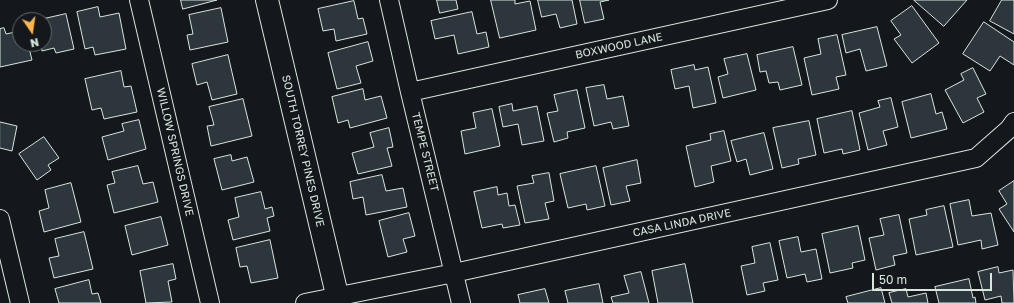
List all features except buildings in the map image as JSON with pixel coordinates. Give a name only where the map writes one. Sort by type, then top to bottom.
[{"type":"main road","name":"SOUTH TORREY PINES DRIVE","points":[[267,0],[338,300]]},
{"type":"street","name":"WILLOW SPRINGS DRIVE","points":[[140,0],[210,303]]},
{"type":"street","name":"TEMPE STREET","points":[[389,0],[462,303]]},
{"type":"street","name":"BOXWOOD LANE","points":[[410,92],[828,0]]},
{"type":"street","name":"CASA LINDA DRIVE","points":[[305,303],[338,300],[976,158],[1009,129],[1014,122]]},
{"type":"street","points":[[0,219],[20,303]]}]
